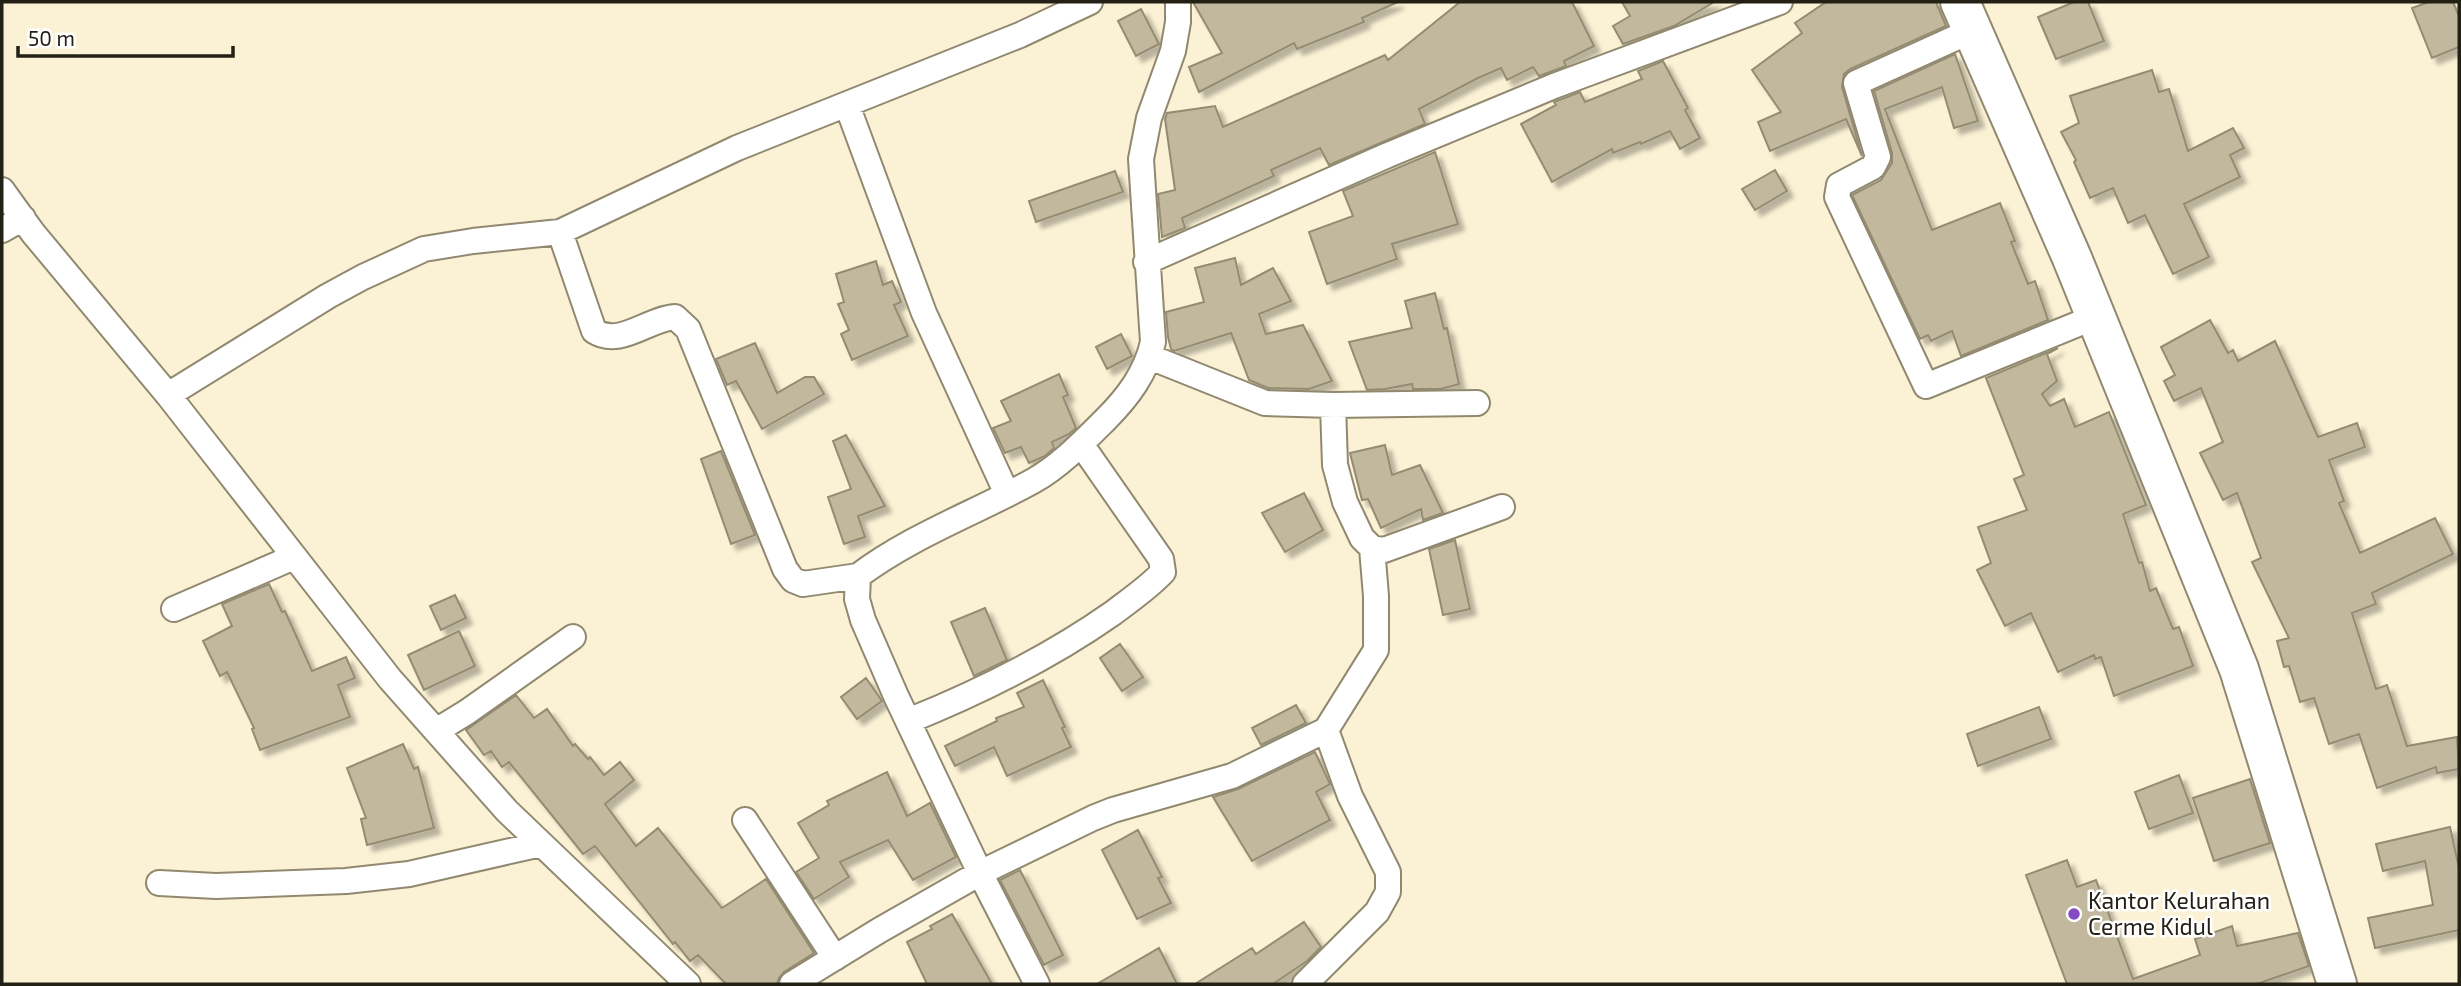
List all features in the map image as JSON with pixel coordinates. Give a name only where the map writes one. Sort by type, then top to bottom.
[{"type":"highway","points":[[1966,16],[2095,317],[2239,669],[2337,984]]},
{"type":"street","points":[[168,395],[328,296],[424,250],[473,241],[560,232],[737,148],[1020,35],[1090,2]]},
{"type":"street","points":[[560,232],[594,331],[603,337],[616,338],[662,318],[675,317],[688,329],[785,569],[793,580],[803,584],[859,576],[874,564],[922,537],[1036,480],[1081,444],[1120,405],[1140,377],[1150,358],[1153,342],[1141,159],[1149,118],[1173,51],[1178,2]]},
{"type":"street","points":[[1146,262],[1388,155],[1528,97],[1780,2]]},
{"type":"street","points":[[1966,16],[1856,83],[1878,157],[1873,167],[1839,184],[1837,197],[1926,386],[2095,317]]},
{"type":"street","points":[[846,105],[924,313],[1007,494]]},
{"type":"street","points":[[2,190],[12,224],[168,395],[390,679],[507,811],[688,984]]},
{"type":"street","points":[[1150,358],[1265,403],[1477,403]]},
{"type":"street","points":[[792,984],[980,873],[1103,814],[1232,776],[1326,730],[1376,650],[1376,596],[1372,548],[1362,537],[1345,502],[1335,465],[1333,405]]},
{"type":"street","points":[[908,721],[973,694],[1037,661],[1095,625],[1152,584],[1163,572],[1161,559],[1081,444]]},
{"type":"street","points":[[1372,548],[1384,550],[1502,507]]},
{"type":"street","points":[[174,609],[294,557]]},
{"type":"street","points":[[859,576],[857,598],[863,620],[980,873],[1037,984]]},
{"type":"street","points":[[436,731],[573,637]]},
{"type":"street","points":[[1305,984],[1377,912],[1388,892],[1388,872],[1350,796],[1326,730]]},
{"type":"street","points":[[745,820],[835,958]]},
{"type":"street","points":[[159,883],[216,886],[346,881],[409,874],[541,844]]},
{"type":"building","points":[[1193,2],[1398,2],[1362,18],[1364,22],[1297,49],[1294,43],[1199,92],[1189,67],[1222,53]]},
{"type":"building","points":[[1460,2],[1572,2],[1594,46],[1564,61],[1566,66],[1539,76],[1533,67],[1507,80],[1501,68],[1478,78],[1419,109],[1425,124],[1329,165],[1320,148],[1271,170],[1274,176],[1182,218],[1185,228],[1162,237],[1158,194],[1175,190],[1165,119],[1167,113],[1215,106],[1223,127],[1385,55],[1388,60]]},
{"type":"building","points":[[1622,2],[1714,2],[1674,26],[1623,44],[1613,26],[1630,16]]},
{"type":"building","points":[[1826,2],[1936,2],[1946,26],[1844,74],[1842,87],[1862,156],[1846,119],[1770,151],[1758,122],[1781,112],[1752,70],[1802,33],[1795,23]]},
{"type":"building","points":[[2074,2],[2088,2],[2104,41],[2056,59],[2038,17]]},
{"type":"building","points":[[2429,2],[2453,2],[2459,16],[2459,47],[2432,58],[2412,8]]},
{"type":"building","points":[[1141,9],[1159,44],[1136,56],[1118,21]]},
{"type":"building","points":[[1955,54],[1978,121],[1954,128],[1942,87],[1885,109],[1932,230],[2000,203],[2015,241],[2011,242],[2028,284],[2035,281],[2048,320],[1961,356],[1952,331],[1931,341],[1928,335],[1920,339],[1852,195],[1881,180],[1892,163],[1892,153],[1874,91]]},
{"type":"building","points":[[1663,61],[1688,108],[1685,110],[1700,138],[1680,149],[1670,131],[1613,153],[1612,149],[1552,182],[1521,124],[1556,105],[1554,102],[1580,92],[1585,102],[1642,79],[1638,71]]},
{"type":"building","points":[[2152,70],[2159,92],[2169,89],[2188,151],[2233,128],[2244,148],[2230,155],[2240,177],[2184,204],[2209,257],[2173,274],[2145,215],[2128,223],[2113,188],[2090,198],[2074,162],[2076,160],[2061,132],[2079,123],[2070,96]]},
{"type":"building","points":[[1435,152],[1458,224],[1392,244],[1397,259],[1327,284],[1309,232],[1353,216],[1343,191]]},
{"type":"building","points":[[1775,170],[1787,191],[1755,210],[1742,189]]},
{"type":"building","points":[[1115,171],[1123,192],[1036,222],[1029,201]]},
{"type":"building","points":[[1235,258],[1241,285],[1273,268],[1291,301],[1259,314],[1266,334],[1303,325],[1332,381],[1309,389],[1268,388],[1249,380],[1231,333],[1174,351],[1171,349],[1166,312],[1204,302],[1195,268]]},
{"type":"building","points":[[876,261],[883,285],[892,281],[901,302],[894,305],[908,336],[852,360],[841,334],[849,330],[838,304],[844,302],[836,274]]},
{"type":"building","points":[[1435,293],[1444,329],[1447,328],[1459,384],[1441,389],[1413,389],[1412,384],[1367,390],[1349,342],[1412,328],[1405,301]]},
{"type":"building","points":[[2210,320],[2228,353],[2233,350],[2238,361],[2275,341],[2318,437],[2357,423],[2365,447],[2329,460],[2344,501],[2339,503],[2360,553],[2435,518],[2453,554],[2372,593],[2376,604],[2352,613],[2376,689],[2387,685],[2407,746],[2457,737],[2459,769],[2437,773],[2436,767],[2377,788],[2359,734],[2329,744],[2314,698],[2300,702],[2289,666],[2284,667],[2277,641],[2289,638],[2252,562],[2261,558],[2237,493],[2223,500],[2200,453],[2223,442],[2201,388],[2174,401],[2164,381],[2175,375],[2161,347]]},
{"type":"building","points":[[1121,334],[1132,356],[1107,369],[1096,347]]},
{"type":"building","points":[[755,343],[777,393],[805,377],[814,377],[824,394],[762,429],[736,381],[727,385],[716,359]]},
{"type":"building","points":[[2058,348],[2047,354],[2057,381],[2042,394],[2050,406],[2064,399],[2075,427],[2109,412],[2146,505],[2123,514],[2139,563],[2142,562],[2150,591],[2156,588],[2173,629],[2179,627],[2193,666],[2114,696],[2101,657],[2095,659],[2094,655],[2058,672],[2031,613],[2005,626],[1977,570],[1991,563],[1978,527],[2027,510],[2014,479],[2024,475],[1986,378]]},
{"type":"building","points":[[1059,374],[1068,395],[1063,397],[1076,428],[1052,442],[1054,448],[1045,456],[1029,463],[1021,447],[1005,453],[993,428],[1011,421],[1001,401]]},
{"type":"building","points":[[846,435],[885,506],[858,516],[865,537],[844,544],[828,497],[851,489],[833,441]]},
{"type":"building","points":[[1385,445],[1392,475],[1420,465],[1443,513],[1423,520],[1421,509],[1381,528],[1368,499],[1362,500],[1350,453]]},
{"type":"building","points":[[721,451],[755,535],[731,544],[701,459]]},
{"type":"building","points":[[1304,493],[1323,530],[1285,552],[1262,513]]},
{"type":"building","points":[[1455,540],[1470,609],[1443,615],[1429,549]]},
{"type":"building","points":[[269,584],[282,612],[285,611],[312,671],[346,657],[355,678],[338,685],[350,717],[260,750],[252,729],[254,728],[227,672],[220,676],[203,641],[232,626],[222,604]]},
{"type":"building","points":[[455,595],[466,618],[441,630],[430,606]]},
{"type":"building","points":[[985,608],[1007,660],[974,676],[951,622]]},
{"type":"building","points":[[459,631],[475,666],[424,690],[408,655]]},
{"type":"building","points":[[1120,644],[1143,677],[1122,691],[1100,658]]},
{"type":"building","points":[[866,678],[882,701],[857,719],[841,697]]},
{"type":"building","points":[[1043,680],[1065,727],[1062,728],[1071,747],[1007,776],[994,747],[955,766],[945,746],[997,721],[996,718],[1024,707],[1017,693]]},
{"type":"building","points":[[516,695],[534,718],[547,709],[573,746],[575,744],[588,759],[590,757],[604,775],[620,762],[634,780],[605,804],[636,846],[658,828],[722,908],[766,879],[814,953],[784,972],[777,984],[726,984],[698,955],[690,961],[675,942],[673,944],[595,846],[583,854],[509,762],[502,767],[491,751],[484,755],[466,730]]},
{"type":"building","points":[[1296,705],[1306,723],[1261,745],[1252,728]]},
{"type":"building","points":[[2039,707],[2051,739],[1978,766],[1967,734]]},
{"type":"building","points":[[403,744],[414,769],[418,767],[434,828],[367,845],[361,819],[366,818],[347,768]]},
{"type":"building","points":[[1315,752],[1330,784],[1316,792],[1330,820],[1252,861],[1213,797],[1238,789]]},
{"type":"building","points":[[887,772],[907,816],[930,803],[956,857],[913,880],[888,840],[840,862],[849,877],[814,899],[796,872],[819,858],[798,823],[829,805],[827,801]]},
{"type":"building","points":[[2179,775],[2193,813],[2149,829],[2135,792]]},
{"type":"building","points":[[2250,779],[2270,843],[2214,861],[2193,798]]},
{"type":"building","points":[[2450,827],[2459,868],[2459,930],[2375,948],[2368,918],[2433,905],[2425,861],[2383,871],[2376,844]]},
{"type":"building","points":[[1138,830],[1162,877],[1158,878],[1171,903],[1137,919],[1102,850]]},
{"type":"building","points":[[2067,860],[2077,887],[2096,880],[2133,979],[2200,955],[2195,939],[2232,926],[2237,946],[2298,933],[2309,966],[2257,984],[2067,984],[2026,875]]},
{"type":"building","points":[[1020,870],[1063,955],[1044,965],[1000,880]]},
{"type":"building","points":[[952,914],[992,984],[927,984],[907,942],[932,929],[930,926]]},
{"type":"building","points":[[1304,922],[1321,947],[1307,961],[1273,984],[1195,984],[1252,948],[1256,954]]},
{"type":"building","points":[[1159,948],[1177,984],[1097,984]]},
{"type":"place","name":"Kantor Kelurahan Cerme Kidul","points":[[2074,914]]}]
